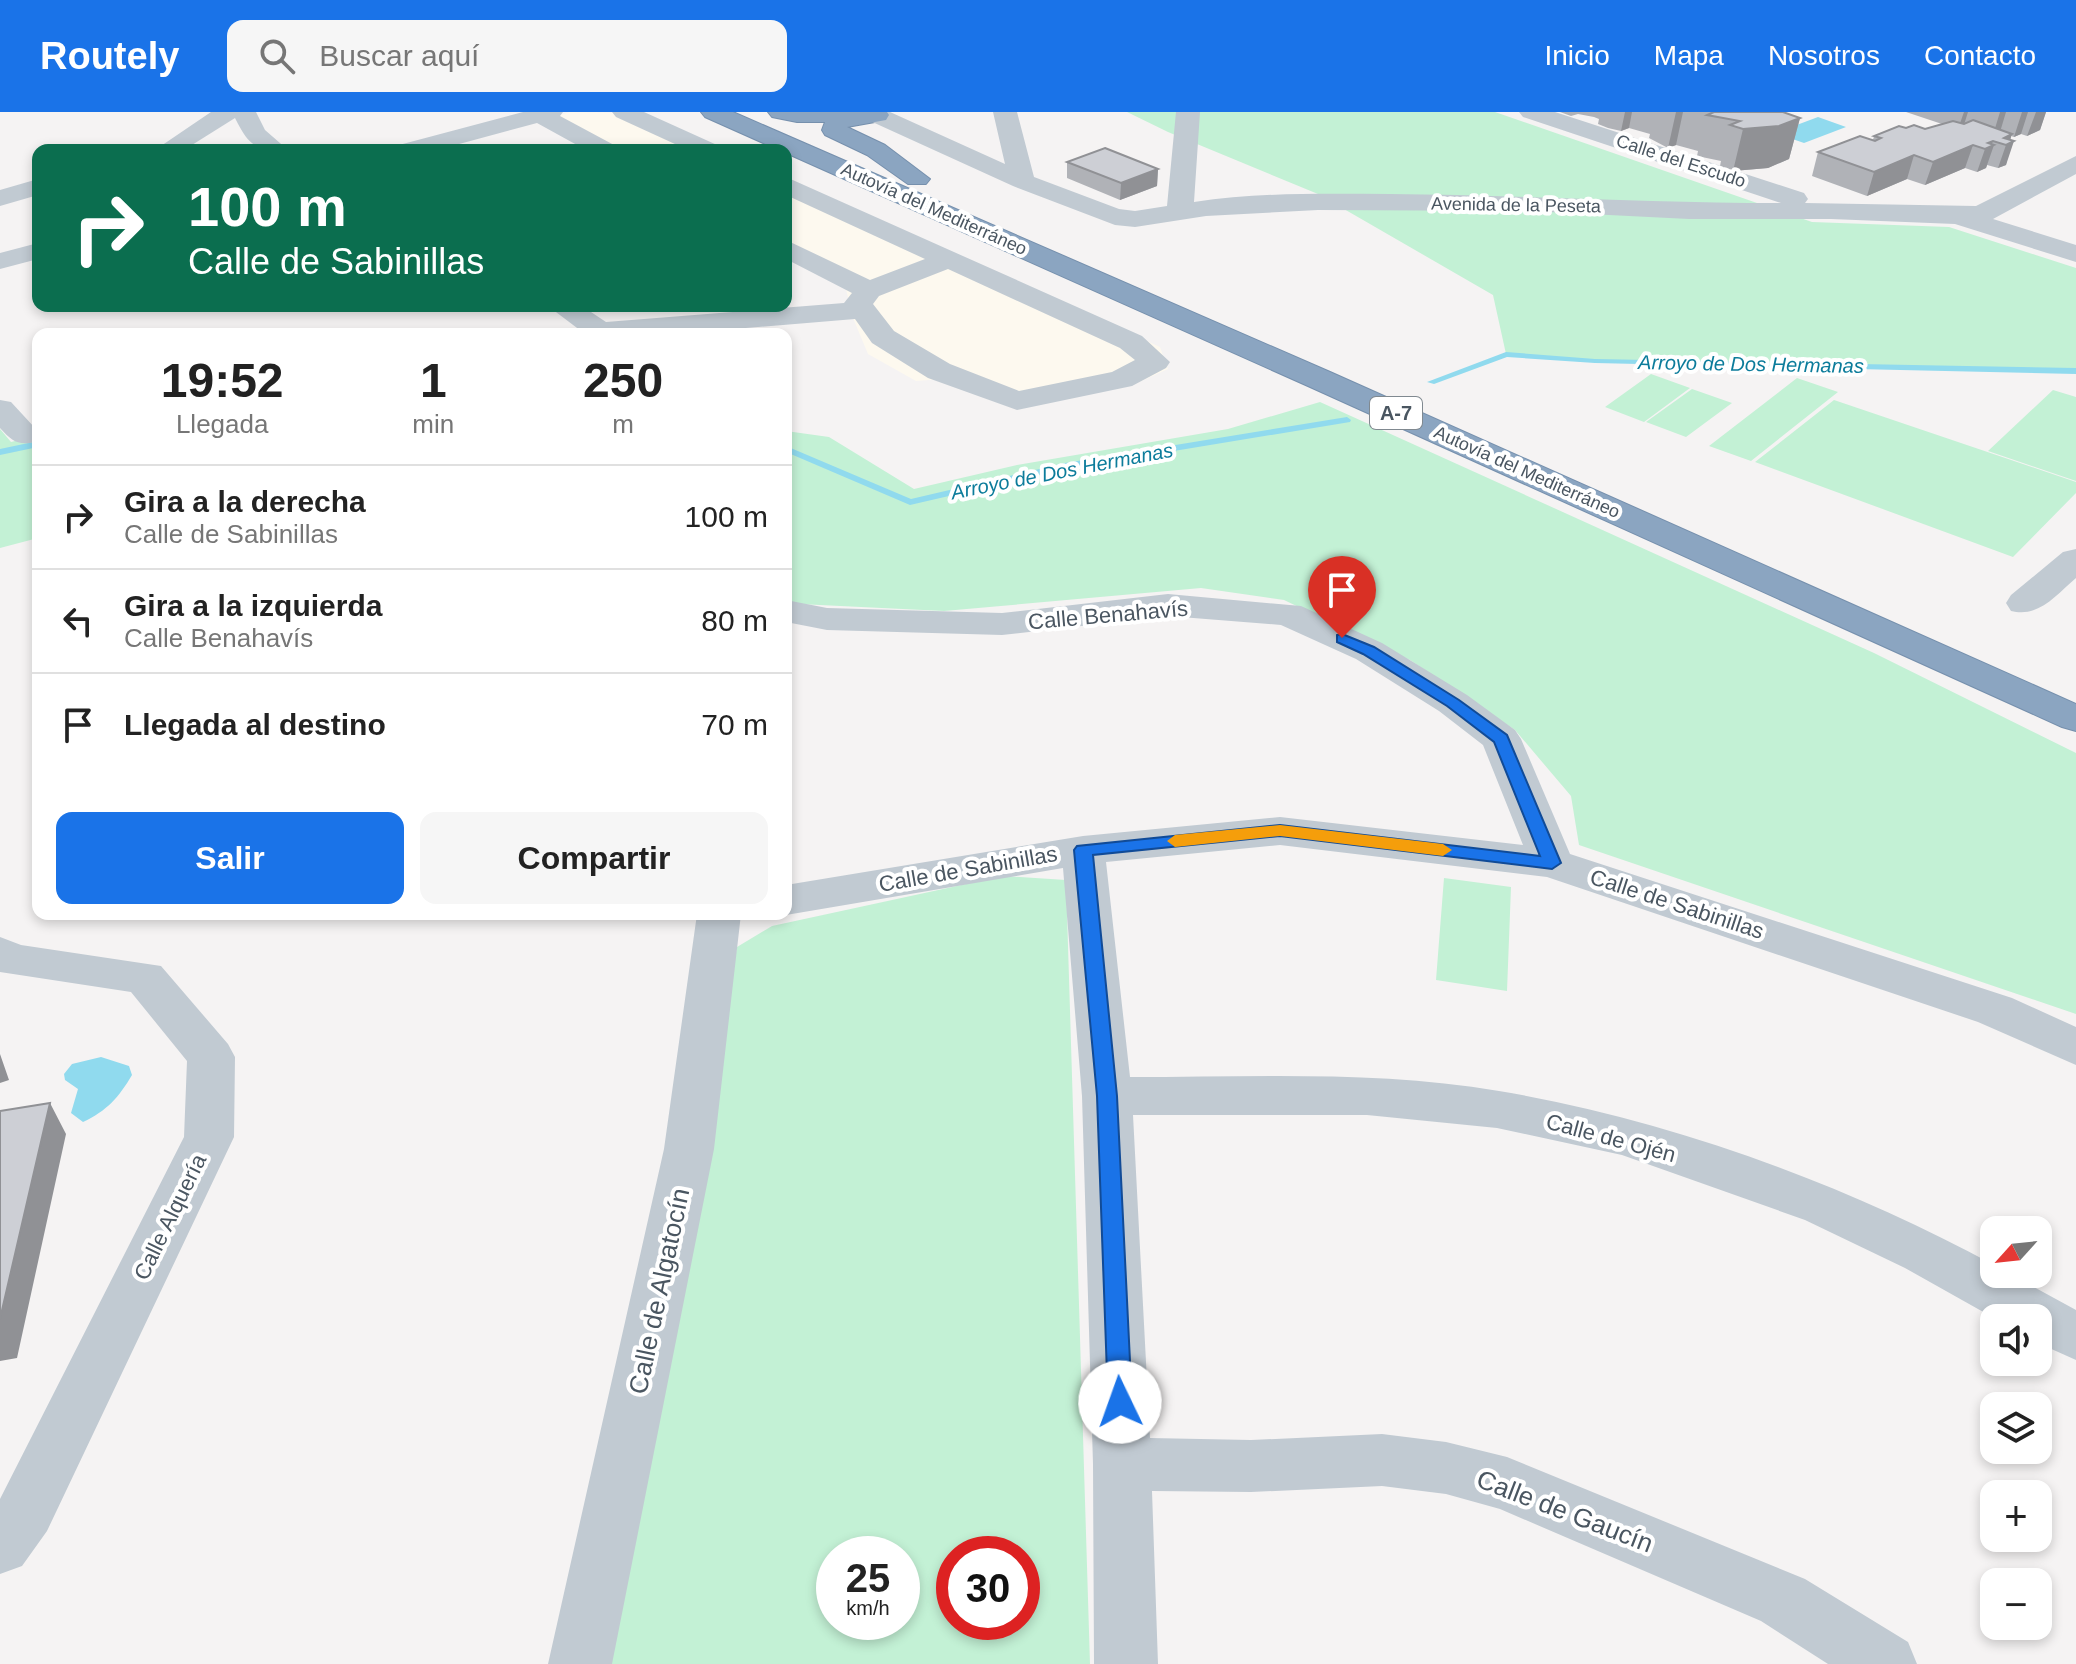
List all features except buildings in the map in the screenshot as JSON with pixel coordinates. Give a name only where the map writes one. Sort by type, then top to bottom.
[{"type":"highway","name":"Autovía del Mediterráneo","points":[[706,112],[714,112],[787,144]]},
{"type":"highway","name":"Autovía del Mediterráneo","points":[[758,112],[2076,687]]},
{"type":"highway","points":[[780,112],[797,115],[883,114]]},
{"type":"highway","points":[[883,114],[838,121],[834,130],[876,150],[921,181]]},
{"type":"highway","name":"Autovía del Mediterráneo","points":[[792,146],[2076,719]]},
{"type":"street","points":[[177,144],[228,112]]},
{"type":"street","points":[[244,112],[255,134],[268,144]]},
{"type":"street","points":[[624,112],[695,144]]},
{"type":"street","points":[[1005,112],[1022,181]]},
{"type":"street","points":[[1180,213],[1188,112]]},
{"type":"street","name":"Calle del Escudo","points":[[1531,112],[1831,211]]},
{"type":"street","points":[[431,144],[546,114],[595,144]]},
{"type":"street","name":"Avenida de la Peseta","points":[[883,114],[1022,181],[1115,217],[1135,219],[1206,208],[1318,202],[1529,203],[1689,211],[1831,211],[1957,216],[1982,214],[2076,164]]},
{"type":"street","points":[[792,188],[1131,342],[1155,362],[1121,379],[1017,401],[939,371],[883,337],[865,300],[792,252]]},
{"type":"street","points":[[0,198],[32,189]]},
{"type":"street","points":[[1957,216],[2076,254]]},
{"type":"street","points":[[0,261],[32,253]]},
{"type":"street","points":[[792,307],[865,300],[949,259]]},
{"type":"street","points":[[571,312],[595,328]]},
{"type":"street","points":[[623,328],[736,313]]},
{"type":"street","points":[[0,409],[24,435]]},
{"type":"street","points":[[2024,603],[2070,572]]},
{"type":"street","name":"Calle Benahavís","points":[[792,612],[827,619],[1002,624],[1168,605],[1288,614],[1369,651],[1453,703],[1501,739],[1552,863]]},
{"type":"street","name":"Calle de Sabinillas","points":[[792,899],[1083,850],[1280,831],[1552,863],[1995,1010],[2076,1047]]},
{"type":"street","points":[[1083,850],[1107,1096],[1122,1464],[1126,1664]]},
{"type":"street","name":"Calle de Algatocín","points":[[580,1664],[689,1149],[718,920]]},
{"type":"street","name":"Calle Alquería","points":[[0,953],[10,959],[145,978],[211,1057],[209,1137],[26,1512],[0,1546]]},
{"type":"street","name":"Calle de Ojén","points":[[1107,1096],[1367,1096],[1497,1109],[1627,1137],[1823,1205],[1924,1253],[2076,1337]]},
{"type":"street","name":"Calle de Gaucín","points":[[1122,1464],[1251,1466],[1382,1460],[1446,1468],[1507,1484],[1783,1600],[1885,1664]]},
{"type":"shaded area","points":[[570,112],[643,113],[712,144],[587,144],[543,120]]},
{"type":"shaded area","points":[[792,181],[1160,347],[1168,369],[1137,383],[1037,403],[987,399],[943,379],[916,381],[868,354],[853,318],[845,285],[792,256]]},
{"type":"green space","points":[[1127,112],[1495,112],[1812,222],[1949,227],[2076,268],[2076,371],[1595,361],[1506,354],[1493,295],[1318,194]]},
{"type":"green space","points":[[1651,374],[1690,388],[1644,422],[1605,407]]},
{"type":"green space","points":[[1797,378],[1838,392],[1751,461],[1709,446]]},
{"type":"green space","points":[[1692,389],[1732,403],[1686,437],[1646,422]]},
{"type":"green space","points":[[2053,390],[2076,397],[2076,481],[1988,451]]},
{"type":"green space","points":[[1834,400],[2076,482],[2076,493],[2013,557],[1755,462]]},
{"type":"green space","points":[[1320,402],[1874,653],[2076,753],[2076,1014],[1579,845],[1571,796],[1515,730],[1410,660],[1284,600],[1201,588],[944,611],[792,602],[792,432],[829,437],[914,489],[1017,465],[1228,429]]},
{"type":"green space","points":[[0,429],[11,442],[32,437],[32,540],[0,548]]},
{"type":"green space","points":[[1003,876],[1066,880],[1090,1664],[608,1664],[737,947],[772,926]]},
{"type":"green space","points":[[1444,878],[1511,887],[1507,991],[1436,980]]},
{"type":"water","points":[[1818,117],[1846,127],[1804,143],[1775,133]]},
{"type":"water","points":[[101,1057],[129,1066],[132,1075],[112,1103],[83,1122],[71,1113],[78,1089],[65,1080],[64,1074],[72,1064]]},
{"type":"waterway","name":"Arroyo de Dos Hermanas","points":[[1431,382],[1506,354],[1595,361],[2076,371]]},
{"type":"waterway","name":"Arroyo de Dos Hermanas","points":[[792,452],[910,502],[1065,466],[1347,420]]},
{"type":"waterway","name":"Arroyo de Dos Hermanas","points":[[0,452],[32,445]]},
{"type":"slow traffic","points":[[1175,841],[1280,831],[1443,850]]},
{"type":"route","points":[[1120,1402],[1107,1096],[1083,850],[1280,831],[1552,863],[1501,739],[1453,703],[1369,651],[1342,638]]}]
